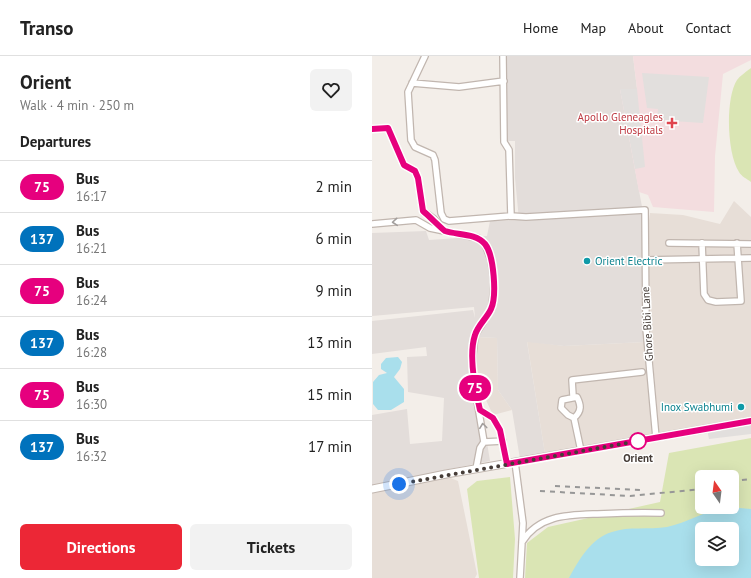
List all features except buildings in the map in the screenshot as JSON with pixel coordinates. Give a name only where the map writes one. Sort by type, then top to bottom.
[{"type":"street","points":[[425,56],[408,92],[411,140],[415,147],[433,156],[435,160],[441,213],[444,219],[449,221],[511,216],[509,150],[504,142],[503,56]]},
{"type":"street","points":[[412,83],[459,87],[504,81]]},
{"type":"street","points":[[372,129],[388,128],[404,165],[415,171],[418,178],[423,211],[434,219],[443,230]]},
{"type":"street","name":"Ghore Bibi Lane","points":[[511,216],[526,217],[645,210],[646,328],[656,438]]},
{"type":"street","points":[[416,220],[423,211]]},
{"type":"street","points":[[372,224],[416,220],[430,228],[478,238],[485,244],[491,260],[494,282],[492,308],[475,334],[473,354],[473,376],[480,410],[484,442],[480,448],[476,470]]},
{"type":"street","points":[[669,243],[751,244]]},
{"type":"street","points":[[702,243],[704,294],[708,300],[716,302],[741,301],[736,243]]},
{"type":"street","points":[[645,260],[751,258]]},
{"type":"street","points":[[573,396],[572,380],[642,372]]},
{"type":"street","points":[[577,396],[581,409],[579,414],[574,418],[568,415],[561,408],[562,400],[577,396]]},
{"type":"street","points":[[480,410],[493,418],[500,430],[507,464]]},
{"type":"street","points":[[574,418],[581,451]]},
{"type":"street","points":[[372,489],[515,462],[751,421]]},
{"type":"street","points":[[484,442],[503,441]]},
{"type":"street","points":[[515,462],[522,523],[520,578]]},
{"type":"street","points":[[522,542],[528,532],[545,521],[561,516],[618,512],[661,513]]},
{"type":"shaded area","points":[[507,56],[633,56],[637,89],[620,89],[643,212],[645,342],[564,346],[527,342],[545,454],[520,459],[512,410],[498,390],[497,338],[477,337],[477,381],[490,461],[444,470],[409,480],[372,486],[372,415],[407,409],[410,444],[442,441],[444,398],[408,392],[407,357],[427,356],[426,347],[372,354],[372,321],[473,310],[475,318],[474,307],[372,316],[372,233],[426,231],[429,240],[487,236],[490,221],[519,220],[515,178],[515,141],[507,141]]},
{"type":"shaded area","name":"Apollo Gleneagles Hospitals","points":[[633,56],[751,56],[751,60],[723,74],[715,156],[714,212],[653,207],[648,195],[639,192],[620,89],[637,89]]},
{"type":"shaded area","points":[[642,73],[709,77],[703,123],[657,120],[658,109],[647,108]]},
{"type":"shaded area","points":[[620,89],[637,89],[645,167],[635,169]]},
{"type":"shaded area","points":[[734,201],[751,217],[751,419],[659,434],[648,302],[647,236],[650,213],[683,215],[720,224]]},
{"type":"shaded area","points":[[477,337],[497,338],[498,390],[512,410],[493,415],[477,381]]},
{"type":"shaded area","points":[[527,341],[564,346],[645,342],[652,436],[545,454]]},
{"type":"shaded area","points":[[751,421],[751,434],[709,439],[707,429]]},
{"type":"shaded area","points":[[448,477],[458,481],[477,574],[475,578],[372,578],[372,492]]},
{"type":"green space","points":[[751,68],[751,182],[740,173],[735,164],[730,140],[729,113],[733,89],[737,80]]},
{"type":"green space","points":[[751,438],[751,578],[525,578],[527,543],[548,527],[660,502],[669,453]]},
{"type":"green space","points":[[510,477],[515,539],[513,578],[479,578],[467,489],[477,481]]},
{"type":"water","points":[[398,357],[402,362],[400,369],[394,377],[404,389],[404,402],[391,410],[378,410],[373,404],[373,382],[379,375],[387,373],[381,369],[381,364],[386,358]]},
{"type":"water","points":[[739,508],[751,509],[751,578],[569,578],[586,550],[605,535],[625,529],[667,527],[703,514],[739,514]]},
{"type":"railway","points":[[739,480],[751,479]]},
{"type":"railway","points":[[555,486],[641,490]]},
{"type":"railway","points":[[540,491],[630,496],[695,490]]},
{"type":"bus line","name":"75","points":[[372,129],[388,128],[404,165],[415,171],[418,178],[423,211],[434,219],[443,230],[478,238],[485,244],[491,260],[494,282],[492,308],[475,334],[473,376],[480,410],[493,418],[500,430],[507,464],[751,421]]},
{"type":"place","name":"Apollo Gleneagles Hospitals","points":[[672,123]]},
{"type":"place","name":"Orient Electric","points":[[587,261]]},
{"type":"place","name":"Inox Swabhumi","points":[[741,407]]},
{"type":"place","name":"Orient","points":[[638,441]]},
{"type":"route","points":[[399,484],[446,474],[638,441]]}]
